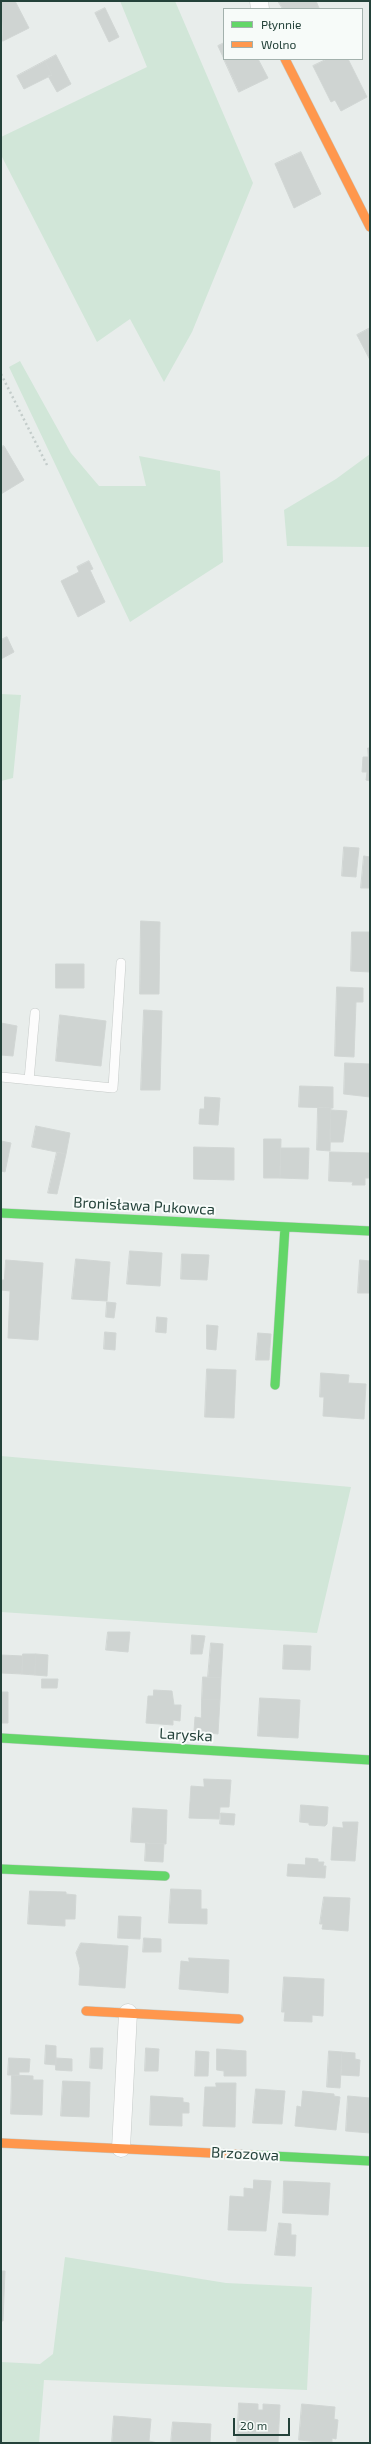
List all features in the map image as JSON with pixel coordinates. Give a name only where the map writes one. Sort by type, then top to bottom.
[{"type":"street","points":[[286,60],[370,227]]},
{"type":"street","name":"Bronisława Pukowca","points":[[1,1214],[370,1231]]},
{"type":"street","points":[[275,1385],[285,1227]]},
{"type":"street","name":"Laryska","points":[[1,1738],[370,1760]]},
{"type":"street","points":[[1,1869],[166,1876]]},
{"type":"street","points":[[86,2011],[239,2019]]},
{"type":"street","points":[[121,2148],[128,2013]]},
{"type":"street","name":"Brzozowa","points":[[1,2142],[370,2161]]},
{"type":"lane","points":[[1,1077],[113,1088],[121,963]]},
{"type":"lane","points":[[29,1080],[35,1013]]},
{"type":"path","points":[[1,374],[48,467]]},
{"type":"green space","points":[[120,1],[175,1],[253,183],[192,332],[164,382],[130,319],[97,342],[1,155],[1,137],[147,67]]},
{"type":"green space","points":[[20,361],[71,453],[99,486],[146,486],[139,456],[220,471],[223,562],[130,622],[9,367]]},
{"type":"green space","points":[[370,454],[370,547],[287,546],[284,510],[336,479]]},
{"type":"green space","points":[[1,694],[21,695],[13,778],[1,781]]},
{"type":"green space","points":[[1,1456],[351,1487],[317,1633],[1,1612]]},
{"type":"green space","points":[[65,2257],[226,2283],[312,2287],[307,2390],[44,2380],[39,2443],[1,2443],[1,2362],[40,2364],[53,2354]]},
{"type":"building","points":[[1,1],[15,1],[29,28],[3,41]]},
{"type":"building","points":[[278,1],[316,1],[319,8],[282,8]]},
{"type":"building","points":[[105,8],[119,37],[109,42],[95,13]]},
{"type":"building","points":[[223,44],[223,57],[218,46]]},
{"type":"building","points":[[56,55],[71,84],[57,92],[48,76],[52,75],[45,61]]},
{"type":"building","points":[[224,60],[259,60],[268,78],[239,92]]},
{"type":"building","points":[[325,60],[348,60],[367,97],[341,111],[335,100],[331,102],[313,66]]},
{"type":"building","points":[[45,61],[52,75],[24,89],[17,76]]},
{"type":"building","points":[[301,152],[321,194],[294,208],[275,164]]},
{"type":"building","points":[[370,328],[370,360],[357,335]]},
{"type":"building","points":[[4,446],[24,480],[1,494],[1,447]]},
{"type":"building","points":[[89,561],[93,569],[90,570],[105,602],[78,617],[61,581],[79,572],[77,567]]},
{"type":"building","points":[[7,637],[14,652],[1,659],[1,640]]},
{"type":"building","points":[[368,748],[370,748],[370,781],[366,780],[367,772],[362,772],[363,757],[368,757]]},
{"type":"building","points":[[344,847],[359,848],[356,877],[342,876]]},
{"type":"building","points":[[364,856],[370,857],[370,888],[361,888]]},
{"type":"building","points":[[141,921],[160,922],[159,994],[140,994]]},
{"type":"building","points":[[352,932],[370,932],[370,972],[351,971]]},
{"type":"building","points":[[56,964],[84,964],[84,988],[56,988]]},
{"type":"building","points":[[337,987],[363,988],[363,1002],[356,1002],[354,1057],[335,1056]]},
{"type":"building","points":[[144,1010],[162,1011],[160,1090],[141,1090]]},
{"type":"building","points":[[60,1015],[106,1021],[101,1066],[56,1061]]},
{"type":"building","points":[[1,1023],[17,1026],[13,1056],[1,1055]]},
{"type":"building","points":[[345,1063],[370,1064],[370,1097],[344,1094]]},
{"type":"building","points":[[300,1086],[333,1087],[333,1108],[299,1107]]},
{"type":"building","points":[[205,1097],[220,1098],[218,1125],[199,1124],[200,1109],[204,1109]]},
{"type":"building","points":[[318,1107],[331,1108],[330,1151],[317,1150]]},
{"type":"building","points":[[331,1110],[347,1111],[343,1142],[330,1142]]},
{"type":"building","points":[[36,1126],[70,1133],[66,1154],[32,1147]]},
{"type":"building","points":[[264,1139],[281,1139],[280,1178],[264,1178]]},
{"type":"building","points":[[1,1141],[11,1143],[5,1172],[1,1171]]},
{"type":"building","points":[[194,1147],[234,1148],[234,1180],[194,1179]]},
{"type":"building","points":[[281,1148],[309,1148],[308,1179],[280,1178]]},
{"type":"building","points":[[57,1152],[66,1154],[57,1194],[48,1193]]},
{"type":"building","points":[[330,1152],[370,1153],[370,1178],[365,1178],[365,1185],[352,1185],[353,1182],[329,1181]]},
{"type":"building","points":[[130,1251],[162,1253],[160,1286],[127,1284]]},
{"type":"building","points":[[182,1254],[209,1255],[207,1280],[181,1279]]},
{"type":"building","points":[[76,1259],[110,1262],[107,1301],[72,1299]]},
{"type":"building","points":[[6,1260],[43,1263],[38,1340],[8,1338],[10,1291],[1,1290],[1,1280],[4,1280]]},
{"type":"building","points":[[360,1260],[370,1261],[370,1293],[358,1293]]},
{"type":"building","points":[[107,1302],[116,1303],[114,1318],[106,1317]]},
{"type":"building","points":[[157,1317],[167,1318],[166,1333],[156,1332]]},
{"type":"building","points":[[207,1325],[218,1326],[216,1350],[207,1349]]},
{"type":"building","points":[[105,1332],[116,1333],[115,1350],[104,1349]]},
{"type":"building","points":[[258,1333],[271,1334],[269,1360],[256,1360]]},
{"type":"building","points":[[207,1369],[236,1370],[234,1418],[205,1417]]},
{"type":"building","points":[[321,1373],[349,1375],[348,1383],[366,1384],[364,1419],[323,1416],[324,1397],[320,1397]]},
{"type":"building","points":[[108,1632],[130,1632],[128,1652],[106,1650]]},
{"type":"building","points":[[192,1635],[205,1636],[202,1654],[191,1654]]},
{"type":"building","points":[[211,1643],[223,1644],[221,1678],[208,1677]]},
{"type":"building","points":[[284,1645],[311,1646],[310,1670],[283,1669]]},
{"type":"building","points":[[23,1654],[36,1654],[35,1675],[22,1674]]},
{"type":"building","points":[[36,1654],[48,1655],[47,1676],[35,1675]]},
{"type":"building","points":[[1,1655],[23,1656],[22,1674],[1,1673]]},
{"type":"building","points":[[203,1677],[221,1678],[220,1700],[202,1699]]},
{"type":"building","points":[[42,1679],[58,1679],[57,1688],[42,1688]]},
{"type":"building","points":[[154,1690],[172,1691],[174,1705],[181,1705],[180,1721],[173,1720],[173,1725],[146,1723],[148,1696],[153,1696]]},
{"type":"building","points":[[1,1692],[8,1692],[8,1723],[1,1723]]},
{"type":"building","points":[[260,1698],[300,1700],[298,1738],[258,1736]]},
{"type":"building","points":[[202,1699],[220,1700],[218,1734],[194,1731],[195,1717],[201,1718]]},
{"type":"building","points":[[204,1779],[231,1780],[229,1807],[220,1807],[219,1819],[189,1818],[191,1786],[204,1787]]},
{"type":"building","points":[[301,1805],[328,1807],[327,1824],[325,1826],[309,1825],[309,1823],[300,1822]]},
{"type":"building","points":[[133,1808],[167,1810],[166,1844],[131,1842]]},
{"type":"building","points":[[221,1813],[235,1814],[234,1825],[220,1824]]},
{"type":"building","points":[[343,1822],[358,1822],[355,1861],[331,1860],[333,1827],[343,1828]]},
{"type":"building","points":[[146,1843],[164,1844],[163,1862],[145,1861]]},
{"type":"building","points":[[306,1858],[318,1859],[318,1862],[324,1862],[323,1866],[326,1866],[325,1878],[287,1876],[288,1864],[305,1865]]},
{"type":"building","points":[[171,1889],[201,1890],[201,1909],[207,1909],[207,1924],[169,1923]]},
{"type":"building","points":[[30,1891],[66,1892],[66,1894],[76,1895],[75,1919],[65,1919],[65,1926],[28,1924]]},
{"type":"building","points":[[324,1897],[350,1898],[348,1931],[322,1929],[323,1924],[320,1924]]},
{"type":"building","points":[[119,1916],[141,1917],[140,1939],[118,1938]]},
{"type":"building","points":[[144,1938],[161,1939],[161,1952],[143,1952]]},
{"type":"building","points":[[81,1943],[128,1946],[125,1988],[79,1985],[80,1968],[76,1953]]},
{"type":"building","points":[[189,1958],[229,1960],[228,1993],[179,1989],[181,1961],[189,1962]]},
{"type":"building","points":[[284,1977],[324,1979],[323,2016],[312,2015],[312,2022],[284,2021],[285,2012],[282,2012]]},
{"type":"building","points":[[46,2045],[56,2046],[56,2065],[45,2064]]},
{"type":"building","points":[[91,2048],[103,2048],[102,2069],[90,2068]]},
{"type":"building","points":[[146,2048],[159,2049],[158,2071],[145,2071]]},
{"type":"building","points":[[217,2049],[246,2051],[246,2076],[224,2076],[224,2071],[217,2070]]},
{"type":"building","points":[[196,2051],[209,2052],[208,2076],[195,2076]]},
{"type":"building","points":[[329,2051],[342,2052],[340,2088],[327,2087]]},
{"type":"building","points":[[342,2052],[355,2053],[355,2059],[360,2060],[359,2076],[341,2075]]},
{"type":"building","points":[[9,2058],[30,2059],[29,2072],[19,2072],[19,2075],[8,2075]]},
{"type":"building","points":[[56,2058],[72,2059],[72,2071],[56,2070]]},
{"type":"building","points":[[12,2075],[33,2076],[33,2080],[43,2080],[42,2115],[11,2114]]},
{"type":"building","points":[[63,2081],[90,2082],[89,2117],[61,2116]]},
{"type":"building","points":[[216,2083],[236,2083],[235,2127],[203,2126],[205,2087],[216,2087]]},
{"type":"building","points":[[256,2089],[285,2091],[282,2124],[253,2123]]},
{"type":"building","points":[[303,2091],[334,2094],[334,2096],[340,2097],[336,2130],[295,2126],[297,2106],[301,2107]]},
{"type":"building","points":[[151,2096],[183,2098],[183,2102],[189,2103],[189,2113],[182,2113],[182,2126],[150,2125]]},
{"type":"building","points":[[348,2096],[370,2098],[370,2133],[346,2131]]},
{"type":"building","points":[[254,2180],[271,2181],[266,2231],[228,2230],[230,2196],[244,2197],[244,2188],[253,2189]]},
{"type":"building","points":[[284,2181],[330,2183],[328,2215],[283,2213]]},
{"type":"building","points":[[279,2223],[291,2224],[291,2235],[296,2235],[295,2256],[275,2255]]},
{"type":"building","points":[[1,2271],[5,2271],[3,2321],[1,2321]]},
{"type":"building","points":[[239,2403],[258,2404],[258,2410],[263,2410],[263,2404],[280,2405],[278,2443],[237,2443]]},
{"type":"building","points":[[302,2404],[335,2407],[334,2419],[338,2420],[336,2439],[332,2438],[332,2443],[299,2440]]},
{"type":"building","points":[[114,2416],[151,2419],[149,2441],[158,2443],[112,2443]]},
{"type":"building","points":[[173,2422],[211,2424],[210,2443],[171,2443]]},
{"type":"traffic: fast","points":[[1,1213],[370,1231]]},
{"type":"traffic: fast","points":[[275,1385],[285,1227]]},
{"type":"traffic: fast","points":[[1,1738],[370,1760]]},
{"type":"traffic: fast","points":[[1,1869],[165,1876]]},
{"type":"traffic: fast","points":[[253,2155],[370,2161]]},
{"type":"traffic: slow","points":[[286,60],[370,227]]},
{"type":"traffic: slow","points":[[86,2011],[239,2019]]},
{"type":"traffic: slow","points":[[1,2143],[253,2155]]}]
